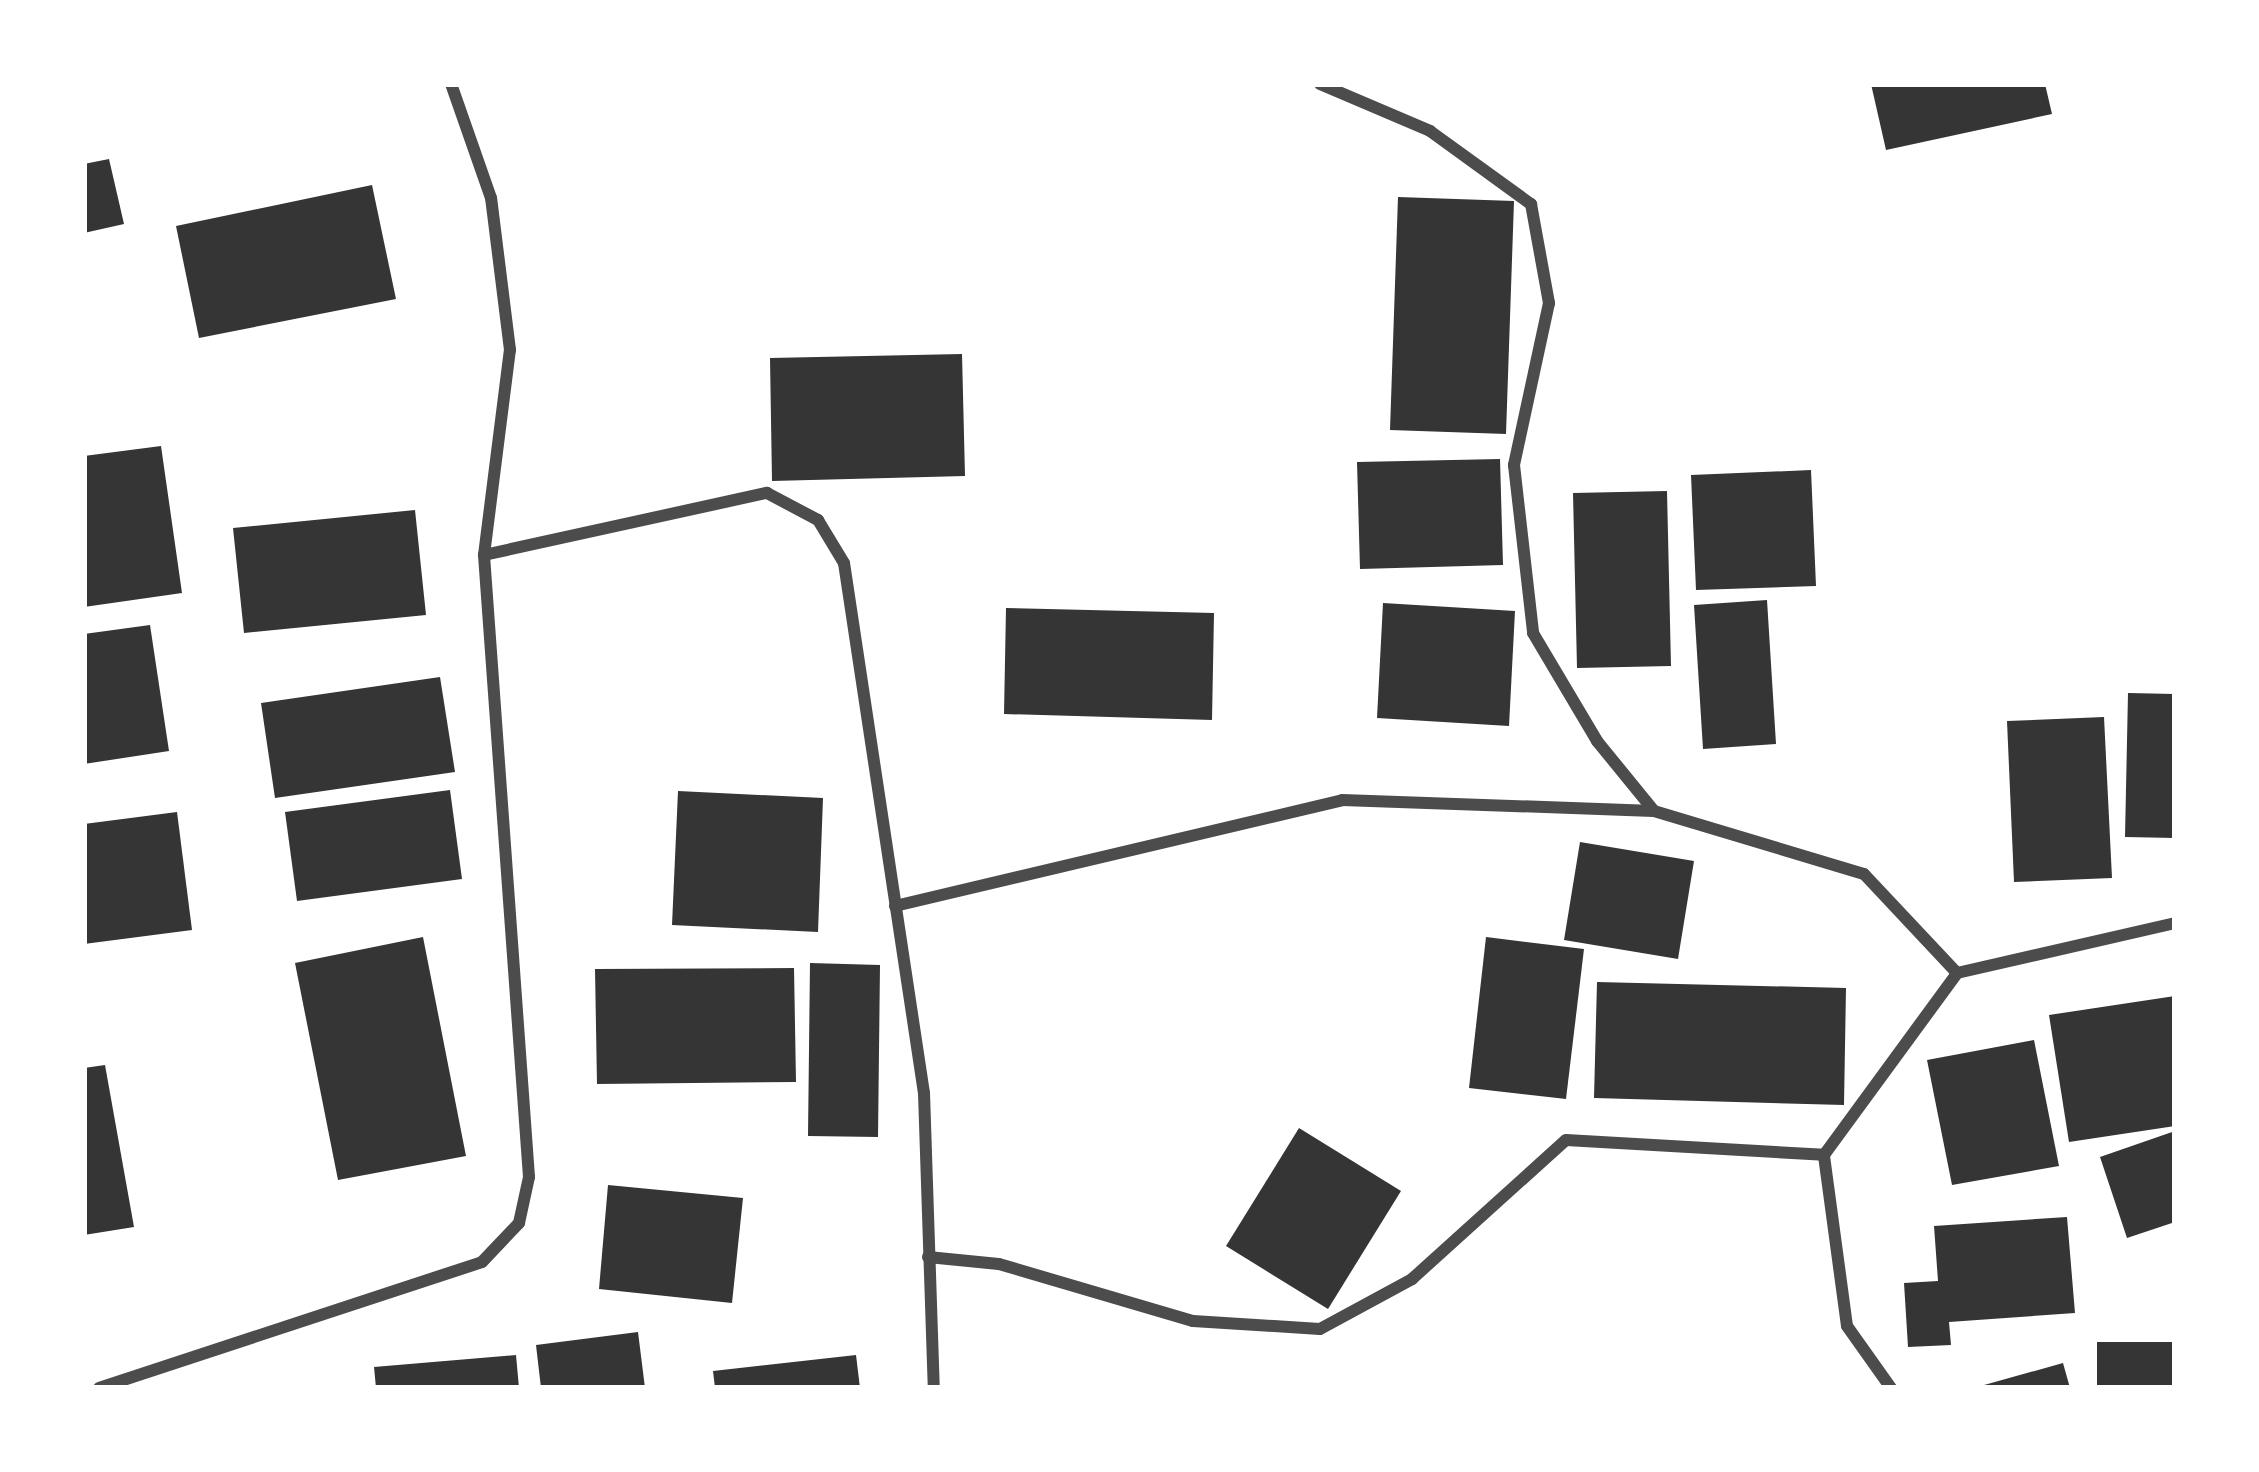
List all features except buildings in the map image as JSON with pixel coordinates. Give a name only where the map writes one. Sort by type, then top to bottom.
[{"type":"street","points":[[98,1388],[482,1262],[519,1223],[530,1177],[484,555],[510,350],[491,198],[451,84]]},
{"type":"street","points":[[1320,84],[1430,131],[1531,204],[1549,303],[1514,465],[1533,632],[1597,741],[1654,811]]},
{"type":"street","points":[[484,555],[767,493],[818,520],[844,563],[924,1093],[934,1388]]},
{"type":"street","points":[[896,906],[1342,800],[1654,811],[1864,874],[1957,974]]},
{"type":"street","points":[[1891,1388],[1847,1325],[1824,1155],[1957,974],[2175,922]]},
{"type":"street","points":[[928,1257],[998,1264],[1193,1321],[1319,1329],[1412,1279],[1566,1140],[1824,1155]]}]
